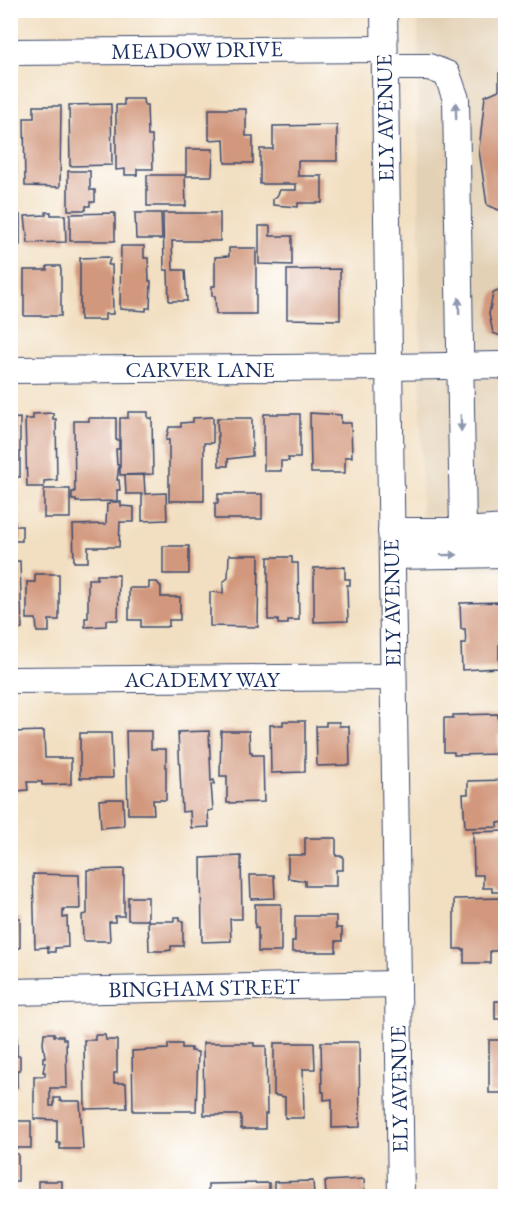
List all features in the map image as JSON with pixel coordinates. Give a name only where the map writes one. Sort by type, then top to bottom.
[{"type":"street","name":"ELY AVENUE","points":[[384,10],[401,1197]]},
{"type":"street","name":"MEADOW DRIVE","points":[[10,52],[384,58],[429,67],[447,75],[456,99],[463,531]]},
{"type":"street","name":"CARVER LANE","points":[[10,370],[390,368],[459,364],[506,367]]},
{"type":"street","points":[[391,543],[463,531],[506,528]]},
{"type":"street","points":[[391,543],[506,554]]},
{"type":"street","name":"ACADEMY WAY","points":[[10,680],[393,677]]},
{"type":"street","name":"BINGHAM STREET","points":[[10,992],[398,984]]},
{"type":"shaded area","points":[[418,11],[505,11],[505,569],[422,570]]},
{"type":"building","points":[[506,55],[506,213],[487,205],[479,150],[485,96],[499,90],[502,56]]},
{"type":"building","points":[[124,99],[143,99],[144,105],[147,105],[148,136],[152,136],[153,169],[137,169],[137,175],[125,175],[125,169],[116,170],[116,105],[124,105]]},
{"type":"building","points":[[111,104],[112,165],[70,166],[69,105]]},
{"type":"building","points":[[34,106],[61,106],[60,187],[25,186],[24,118],[34,118]]},
{"type":"building","points":[[209,109],[246,109],[246,136],[253,136],[253,163],[225,163],[224,139],[209,140]]},
{"type":"building","points":[[337,125],[337,161],[298,161],[298,176],[322,176],[322,203],[298,203],[298,207],[273,205],[273,199],[280,190],[296,190],[296,184],[260,184],[260,149],[273,149],[273,126]]},
{"type":"building","points":[[10,130],[16,130],[17,206],[10,206]]},
{"type":"building","points":[[186,149],[213,149],[212,176],[186,176]]},
{"type":"building","points":[[68,171],[90,171],[90,190],[95,190],[95,202],[90,202],[86,210],[68,210]]},
{"type":"building","points":[[147,175],[185,175],[186,206],[147,206]]},
{"type":"building","points":[[46,212],[51,212],[51,215],[65,215],[66,242],[28,243],[25,216],[46,215]]},
{"type":"building","points":[[115,213],[115,241],[70,241],[70,214]]},
{"type":"building","points":[[135,213],[161,213],[162,239],[136,239]]},
{"type":"building","points":[[163,213],[220,213],[220,241],[172,241],[173,270],[185,270],[187,301],[169,301],[168,270],[164,270]]},
{"type":"building","points":[[10,215],[20,215],[20,245],[10,245]]},
{"type":"building","points":[[259,226],[270,226],[270,236],[292,236],[292,265],[259,264]]},
{"type":"building","points":[[121,246],[144,246],[144,258],[148,258],[149,281],[151,281],[150,308],[146,308],[146,311],[120,309]]},
{"type":"building","points":[[229,248],[256,248],[256,314],[216,314],[215,296],[212,296],[212,286],[215,286],[215,257],[229,256]]},
{"type":"building","points":[[108,257],[110,259],[108,265],[112,265],[113,314],[105,314],[105,320],[80,320],[80,258]]},
{"type":"building","points":[[47,266],[60,266],[61,316],[24,316],[24,270],[47,270]]},
{"type":"building","points":[[340,269],[340,320],[287,319],[287,270]]},
{"type":"building","points":[[506,288],[506,338],[493,333],[489,314],[493,293]]},
{"type":"building","points":[[128,412],[148,412],[148,418],[152,418],[153,474],[120,475],[120,418],[128,418]]},
{"type":"building","points":[[53,413],[53,419],[56,419],[57,480],[44,481],[44,487],[27,487],[25,419],[33,419],[33,414]]},
{"type":"building","points":[[310,413],[341,415],[341,423],[351,423],[352,457],[345,457],[345,473],[311,473]]},
{"type":"building","points":[[264,414],[300,414],[300,458],[288,458],[289,461],[281,461],[281,471],[264,471]]},
{"type":"building","points":[[213,417],[213,443],[204,443],[204,501],[169,501],[169,440],[166,440],[169,427],[181,427],[181,423],[193,422],[193,418]]},
{"type":"building","points":[[20,418],[20,477],[10,477],[10,419]]},
{"type":"building","points":[[89,418],[116,418],[116,440],[119,440],[119,449],[116,449],[117,465],[119,465],[117,480],[119,480],[120,490],[117,490],[117,501],[76,502],[72,500],[72,492],[75,492],[74,421],[89,421]]},
{"type":"building","points":[[217,418],[252,418],[252,456],[228,459],[228,466],[219,466]]},
{"type":"building","points":[[125,475],[144,475],[145,494],[166,493],[167,520],[142,521],[142,494],[126,494]]},
{"type":"building","points":[[44,489],[70,489],[70,518],[44,518]]},
{"type":"building","points":[[218,494],[262,494],[262,519],[215,519],[215,503],[218,503]]},
{"type":"building","points":[[121,502],[121,506],[134,507],[134,522],[120,522],[119,547],[88,547],[88,562],[74,562],[73,525],[106,524],[107,504]]},
{"type":"building","points":[[10,526],[22,526],[22,541],[10,541]]},
{"type":"building","points":[[163,546],[189,546],[189,574],[163,574]]},
{"type":"building","points":[[229,555],[259,555],[258,627],[210,626],[210,592],[223,593],[223,582],[228,578]]},
{"type":"building","points":[[268,557],[292,557],[292,563],[298,563],[299,620],[288,620],[288,624],[278,624],[278,620],[268,620]]},
{"type":"building","points":[[10,561],[20,561],[22,629],[10,629]]},
{"type":"building","points":[[345,567],[345,579],[350,579],[350,585],[347,585],[348,621],[314,622],[314,568]]},
{"type":"building","points":[[35,574],[59,574],[59,620],[49,620],[49,632],[37,632],[36,619],[27,619],[27,582],[35,582]]},
{"type":"building","points":[[97,575],[119,575],[118,620],[106,620],[106,626],[85,627],[85,618],[88,618],[88,579],[97,579]]},
{"type":"building","points":[[149,582],[157,582],[161,587],[161,597],[180,597],[180,620],[169,620],[169,626],[166,627],[141,627],[141,620],[129,620],[129,588],[149,588]]},
{"type":"building","points":[[506,602],[506,645],[499,645],[499,668],[462,670],[461,644],[466,644],[465,629],[461,629],[460,603]]},
{"type":"building","points":[[498,714],[498,719],[506,719],[506,735],[498,735],[499,754],[454,755],[454,752],[444,752],[444,718],[453,718],[453,715]]},
{"type":"building","points":[[283,721],[305,721],[305,772],[271,773],[270,725],[283,725]]},
{"type":"building","points":[[326,722],[339,722],[339,726],[349,726],[350,765],[317,766],[316,726],[326,726]]},
{"type":"building","points":[[44,731],[45,758],[71,758],[71,784],[42,785],[42,782],[27,782],[28,790],[16,791],[16,782],[13,782],[12,732]]},
{"type":"building","points":[[126,731],[151,731],[151,749],[166,749],[166,800],[153,800],[154,814],[128,814]]},
{"type":"building","points":[[209,731],[211,781],[214,780],[214,784],[211,784],[213,810],[208,811],[209,827],[191,828],[190,811],[182,812],[178,732]]},
{"type":"building","points":[[221,731],[249,731],[250,752],[252,755],[263,755],[264,802],[227,803],[227,776],[220,776]]},
{"type":"building","points":[[80,733],[111,733],[113,778],[80,778]]},
{"type":"building","points":[[506,780],[506,822],[498,823],[498,827],[465,828],[463,794],[468,794],[468,781]]},
{"type":"building","points":[[123,799],[124,823],[123,826],[101,828],[99,800]]},
{"type":"building","points":[[506,831],[506,892],[492,892],[492,888],[483,888],[483,875],[474,875],[473,832]]},
{"type":"building","points":[[305,838],[336,838],[336,856],[343,856],[343,870],[336,870],[336,886],[305,886],[305,881],[288,878],[288,855],[305,855]]},
{"type":"building","points":[[241,856],[242,919],[230,919],[231,941],[202,942],[201,858]]},
{"type":"building","points":[[124,869],[124,916],[115,916],[115,922],[109,922],[110,941],[83,941],[82,915],[87,914],[87,870]]},
{"type":"building","points":[[33,874],[79,875],[80,909],[63,909],[63,918],[67,917],[68,947],[55,948],[55,952],[48,952],[48,947],[35,948]]},
{"type":"building","points":[[250,875],[274,875],[275,898],[251,899]]},
{"type":"building","points":[[128,897],[148,897],[148,920],[128,920]]},
{"type":"building","points":[[506,898],[506,951],[490,951],[490,963],[464,963],[464,949],[454,949],[454,899]]},
{"type":"building","points":[[255,904],[281,904],[281,952],[258,952]]},
{"type":"building","points":[[295,916],[336,916],[336,928],[342,928],[342,941],[336,941],[336,952],[292,952],[292,941],[295,941]]},
{"type":"building","points":[[174,917],[180,917],[180,921],[183,921],[183,946],[171,946],[171,950],[165,951],[149,951],[148,921],[174,921]]},
{"type":"building","points":[[10,918],[20,918],[20,948],[10,948]]},
{"type":"building","points":[[495,1001],[506,1001],[506,1019],[495,1019]]},
{"type":"building","points":[[44,1033],[54,1033],[54,1036],[63,1036],[63,1039],[66,1039],[67,1088],[50,1088],[50,1106],[54,1106],[54,1098],[60,1098],[60,1101],[80,1101],[83,1149],[60,1149],[60,1143],[57,1143],[57,1120],[34,1119],[34,1076],[45,1076],[43,1072]]},
{"type":"building","points":[[95,1035],[105,1035],[106,1040],[117,1040],[117,1073],[114,1073],[114,1083],[126,1083],[127,1108],[85,1109],[84,1040],[95,1040]]},
{"type":"building","points":[[10,1036],[17,1036],[17,1056],[20,1056],[17,1087],[10,1087]]},
{"type":"building","points":[[489,1040],[506,1040],[506,1093],[489,1093]]},
{"type":"building","points":[[321,1042],[359,1042],[360,1127],[332,1128],[332,1099],[324,1100],[324,1092],[322,1092]]},
{"type":"building","points":[[203,1043],[254,1043],[254,1046],[266,1046],[267,1114],[265,1114],[265,1129],[241,1129],[241,1115],[204,1115]]},
{"type":"building","points":[[274,1043],[314,1043],[315,1069],[303,1069],[304,1118],[285,1118],[285,1097],[274,1095]]},
{"type":"building","points":[[168,1044],[182,1044],[182,1048],[191,1048],[191,1051],[198,1052],[196,1111],[133,1111],[132,1051],[168,1049]]},
{"type":"building","points":[[10,1121],[31,1121],[31,1148],[10,1148]]},
{"type":"building","points":[[10,1154],[18,1154],[18,1181],[10,1181]]},
{"type":"building","points":[[364,1179],[365,1196],[326,1196],[325,1181]]},
{"type":"building","points":[[38,1181],[62,1181],[62,1196],[38,1196]]},
{"type":"building","points":[[313,1181],[314,1196],[274,1196],[274,1182]]},
{"type":"building","points":[[269,1183],[269,1196],[208,1196],[208,1184]]}]
